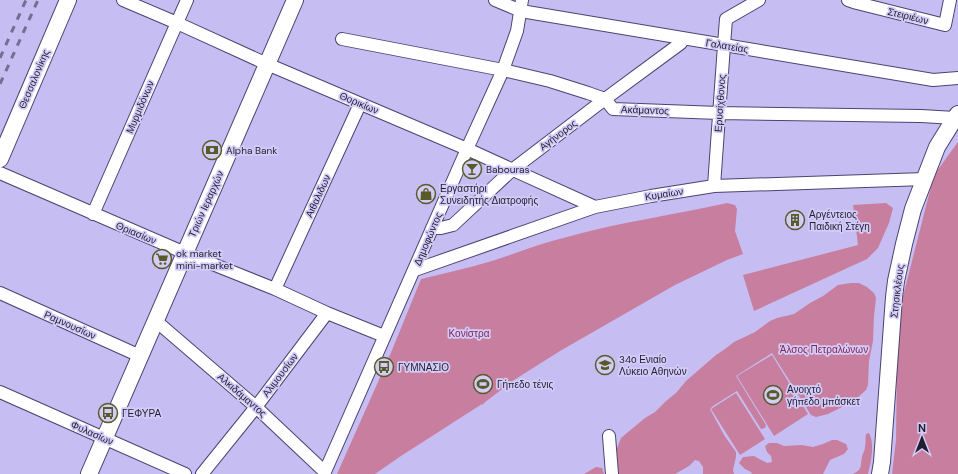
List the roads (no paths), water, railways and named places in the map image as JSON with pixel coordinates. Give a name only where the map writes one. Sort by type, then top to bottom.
[{"type":"street","name":"Θεσσαλονίκης","points":[[0,159],[68,0]]},
{"type":"street","name":"Θορικίων","points":[[123,0],[267,64],[467,149],[595,207]]},
{"type":"street","name":"Μυρμιδόνων","points":[[94,214],[186,0]]},
{"type":"street","name":"Τριών Ιεραρχών","points":[[89,474],[295,0]]},
{"type":"street","name":"Γαλατείας","points":[[495,0],[682,38],[933,80],[958,78]]},
{"type":"street","name":"Ερυσίχθονος","points":[[714,186],[726,19],[759,0]]},
{"type":"street","name":"Στειριέων","points":[[848,0],[945,25],[950,0]]},
{"type":"street","name":"Δημοφώντος","points":[[324,473],[503,70],[517,31],[521,6]]},
{"type":"street","name":"Αγήνορος","points":[[432,228],[441,228],[453,224],[512,170],[681,43],[682,38]]},
{"type":"street","name":"Ακάμαντος","points":[[342,39],[503,70],[550,82],[605,99],[613,109],[956,116]]},
{"type":"street","name":"Αιθαλιδων","points":[[275,289],[360,104]]},
{"type":"street","name":"Στησικλέους","points":[[880,474],[896,281],[913,209],[937,147],[956,116]]},
{"type":"street","name":"Θριασίων","points":[[0,173],[185,253],[275,289],[327,313],[384,336]]},
{"type":"street","name":"Κυμαίων","points":[[415,270],[595,207],[652,196],[714,186],[925,179]]},
{"type":"street","name":"Ραμνουσίων","points":[[0,294],[140,356]]},
{"type":"street","name":"Αλιμουσίων","points":[[202,474],[256,407],[327,313]]},
{"type":"street","name":"Αλκιδάμαντος","points":[[156,320],[256,407],[324,473]]},
{"type":"street","name":"Φυλασίων","points":[[0,392],[185,474]]},
{"type":"street","points":[[609,436],[610,473]]},
{"type":"railway","points":[[0,58],[26,0]]},
{"type":"railway","points":[[0,84],[38,0]]},
{"type":"place","name":"Alpha Bank","points":[[212,150]]},
{"type":"place","name":"Babouras","points":[[472,169]]},
{"type":"place","name":"Εργαστήρι Συνειδητής Διατροφής","points":[[426,194]]},
{"type":"place","name":"Αργέντειος Παιδική Στέγη","points":[[795,220]]},
{"type":"place","name":"ok market mini-market","points":[[162,259]]},
{"type":"place","name":"34ο Ενιαίο Λύκειο Αθηνών","points":[[605,365]]},
{"type":"place","name":"ΓΥΜΝΑΣΙΟ","points":[[384,367]]},
{"type":"place","name":"Γήπεδο τένις","points":[[483,384]]},
{"type":"place","name":"Ανοιχτό γήπεδο μπάσκετ","points":[[773,395]]},
{"type":"place","name":"ΓΕΦΥΡΑ","points":[[108,413]]},
{"type":"park label","name":"Κονίστρα","points":[[469,333]]},
{"type":"park label","name":"Άλσος Πετραλώνων","points":[[824,349]]}]
